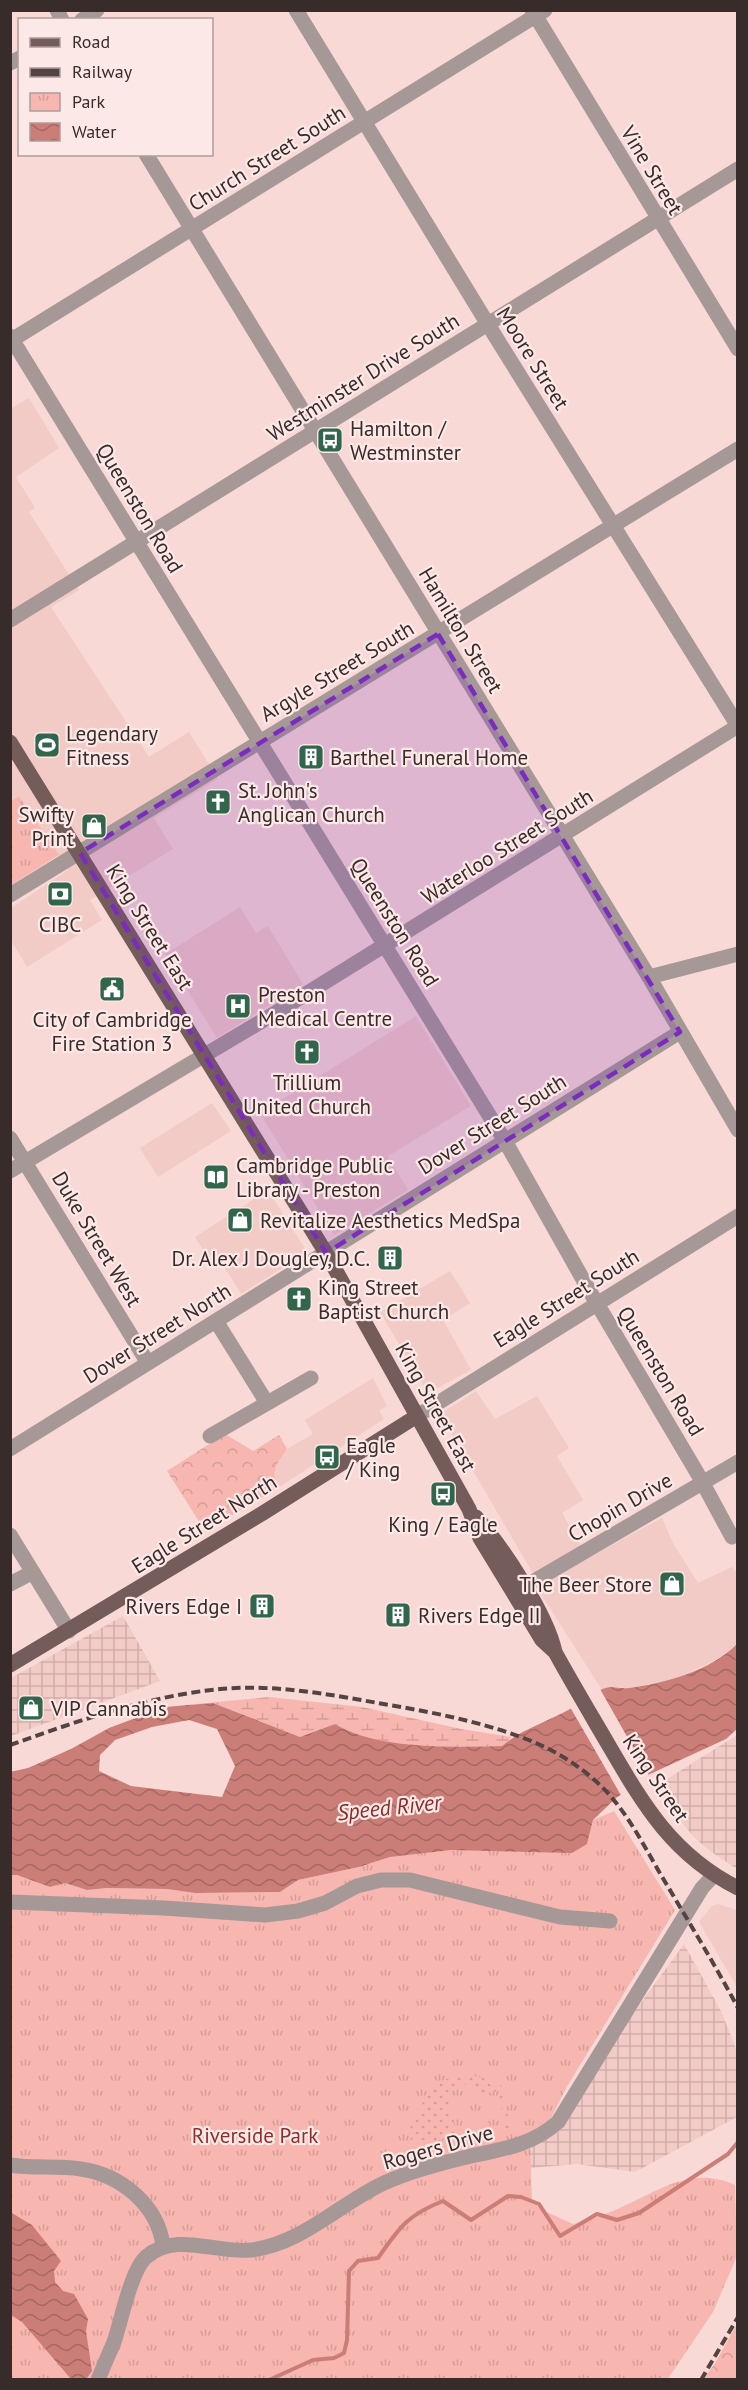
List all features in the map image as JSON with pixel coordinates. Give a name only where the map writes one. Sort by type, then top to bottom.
[{"type":"main road","name":"King Street East","points":[[10,742],[326,1252],[469,1509],[480,1538],[542,1640],[555,1652]]},
{"type":"main road","name":"Eagle Street North","points":[[10,1665],[263,1513],[417,1416]]},
{"type":"main road","name":"King Street East","points":[[469,1509],[491,1534],[524,1587],[551,1635],[555,1652],[582,1700]]},
{"type":"main road","name":"King Street","points":[[582,1700],[639,1796],[668,1835],[685,1853],[714,1875],[738,1888]]},
{"type":"street","name":"Moore Street","points":[[296,10],[487,324],[738,726]]},
{"type":"street","name":"Church Street South","points":[[11,339],[365,122],[538,12]]},
{"type":"street","name":"Vine Street","points":[[538,12],[657,220],[738,349]]},
{"type":"street","name":"Hamilton Street","points":[[147,156],[649,977],[738,1130]]},
{"type":"street","name":"Westminster Drive South","points":[[10,620],[738,169]]},
{"type":"street","name":"Queenston Road","points":[[11,339],[506,1141],[732,1537]]},
{"type":"street","name":"Argyle Street South","points":[[10,895],[738,449]]},
{"type":"street","name":"Waterloo Street South","points":[[10,1171],[384,946],[738,726]]},
{"type":"street","points":[[649,977],[738,954]]},
{"type":"street","name":"Dover Street South","points":[[326,1252],[680,1032]]},
{"type":"street","name":"Duke Street West","points":[[10,1138],[148,1363]]},
{"type":"street","name":"Eagle Street South","points":[[417,1416],[738,1216]]},
{"type":"street","name":"Dover Street North","points":[[10,1449],[326,1252]]},
{"type":"street","points":[[216,1321],[267,1403]]},
{"type":"street","points":[[210,1436],[311,1378]]},
{"type":"street","name":"Chopin Drive","points":[[524,1587],[738,1462]]},
{"type":"street","points":[[10,1535],[69,1631]]},
{"type":"street","points":[[10,1584],[33,1572]]},
{"type":"street","name":"Rogers Drive","points":[[163,2246],[183,2244],[250,2250],[281,2243],[374,2188],[394,2179],[438,2164],[526,2144],[544,2134],[558,2122],[702,1888],[714,1875]]},
{"type":"street","points":[[10,1902],[164,1908],[265,1915],[298,1911],[325,1903],[357,1886],[381,1880],[410,1881],[438,1886],[560,1917],[610,1921]]},
{"type":"street","points":[[10,2165],[95,2171],[111,2178],[136,2195],[153,2213],[161,2231],[163,2246],[144,2259],[137,2270],[98,2379]]},
{"type":"highlighted area","points":[[438,634],[680,1032],[326,1253],[80,853]]},
{"type":"shaded area","points":[[29,398],[59,448],[16,477],[35,508],[29,512],[79,590],[51,607],[149,757],[189,732],[218,779],[154,818],[173,849],[90,900],[102,920],[27,967],[11,940],[11,908],[68,870],[19,796],[11,801],[10,409]]},
{"type":"shaded area","points":[[240,907],[256,933],[268,926],[303,984],[217,1038],[165,954]]},
{"type":"shaded area","points":[[416,1016],[471,1106],[388,1156],[408,1190],[334,1235],[260,1113]]},
{"type":"shaded area","points":[[212,1103],[231,1131],[158,1177],[140,1148]]},
{"type":"shaded area","points":[[268,1190],[307,1252],[241,1294],[221,1261],[213,1266],[195,1237]]},
{"type":"shaded area","points":[[450,1271],[470,1303],[443,1320],[471,1370],[428,1393],[380,1312]]},
{"type":"shaded area","points":[[373,1378],[387,1406],[379,1411],[384,1419],[279,1487],[274,1475],[277,1464],[287,1449],[313,1434],[305,1420]]},
{"type":"shaded area","points":[[476,1391],[495,1419],[537,1396],[569,1448],[557,1456],[583,1500],[562,1513],[588,1558],[662,1518],[673,1543],[698,1583],[732,1567],[737,1573],[737,1644],[726,1655],[673,1680],[628,1688],[610,1687],[602,1690],[541,1594],[542,1589],[440,1414]]},
{"type":"shaded area","points":[[123,1616],[160,1681],[11,1736],[11,1678]]},
{"type":"shaded area","points":[[737,1735],[737,1869],[694,1837],[666,1804],[656,1786]]},
{"type":"shaded area","points":[[718,1904],[737,1910],[737,1987],[699,1922],[712,1906]]},
{"type":"shaded area","points":[[684,1944],[721,2011],[737,2051],[737,2117],[635,2172],[577,2164],[435,2176],[537,2144]]},
{"type":"green space","points":[[19,796],[59,855],[11,885],[11,801]]},
{"type":"green space","points":[[225,1434],[253,1451],[279,1435],[287,1449],[277,1464],[274,1475],[279,1487],[205,1531],[167,1471]]},
{"type":"green space","points":[[269,1697],[362,1707],[461,1729],[512,1737],[502,1746],[416,1745],[372,1739],[335,1724],[300,1737],[213,1703],[165,1707]]},
{"type":"green space","name":"Riverside Park","points":[[614,1811],[675,1910],[566,2088],[551,2118],[530,2143],[532,2201],[542,2210],[573,2224],[608,2213],[672,2184],[687,2180],[718,2179],[735,2185],[737,2256],[713,2312],[667,2380],[11,2379],[10,1875],[17,1875],[50,1887],[65,1883],[87,1890],[107,1888],[167,1889],[195,1893],[280,1892],[298,1880],[359,1867],[390,1857],[452,1850],[587,1844],[593,1820]]},
{"type":"green space","points":[[469,2075],[484,2078],[490,2085],[498,2084],[504,2087],[509,2127],[505,2130],[499,2091],[475,2095],[473,2083],[448,2087],[456,2135],[435,2141],[423,2140],[418,2144],[413,2143],[410,2137],[411,2120],[436,2083],[455,2076]]},
{"type":"green space","points":[[737,2324],[737,2379],[703,2379],[714,2365]]},
{"type":"water","name":"Speed River","points":[[737,1644],[737,1729],[726,1739],[650,1774],[616,1798],[593,1820],[587,1844],[572,1853],[452,1850],[390,1857],[359,1867],[298,1880],[280,1892],[195,1893],[167,1889],[107,1888],[87,1890],[65,1883],[50,1887],[11,1875],[10,1772],[28,1768],[71,1749],[109,1728],[165,1707],[213,1703],[300,1737],[335,1724],[372,1739],[394,1743],[502,1746],[600,1690],[610,1687],[629,1688],[672,1679],[714,1662]],"holes":[[[189,1720],[217,1729],[235,1766],[222,1797],[131,1786],[99,1771],[100,1755],[115,1740],[152,1727]]]},
{"type":"water","points":[[10,2212],[32,2225],[61,2261],[54,2271],[55,2282],[63,2291],[74,2294],[88,2319],[86,2331],[92,2371],[87,2378],[71,2379],[22,2322],[11,2315]]},
{"type":"pier","points":[[600,1689],[650,1777],[622,1797],[570,1707]]},
{"type":"waterway","points":[[269,2380],[313,2360],[334,2358],[344,2353],[347,2340],[349,2271],[358,2261],[378,2258],[392,2238],[412,2217],[431,2206],[443,2201],[471,2220],[508,2196],[521,2197],[539,2204],[560,2236],[597,2214],[617,2220],[639,2213],[728,2154],[738,2142]]},
{"type":"railway","points":[[10,1745],[140,1703],[193,1692],[240,1688],[299,1691],[359,1700],[458,1718],[498,1729],[545,1747],[577,1766],[600,1785],[618,1805],[641,1839],[738,2008]]},
{"type":"railway","points":[[701,2380],[738,2317]]},
{"type":"place","name":"Hamilton / Westminster","points":[[330,440]]},
{"type":"place","name":"Legendary Fitness","points":[[47,745]]},
{"type":"place","name":"Barthel Funeral Home","points":[[311,757]]},
{"type":"place","name":"St. John's Anglican Church","points":[[218,802]]},
{"type":"place","name":"Swifty Print","points":[[94,826]]},
{"type":"place","name":"CIBC","points":[[60,894]]},
{"type":"place","name":"City of Cambridge Fire Station 3","points":[[112,989]]},
{"type":"place","name":"Preston Medical Centre","points":[[238,1006]]},
{"type":"place","name":"Trillium United Church","points":[[307,1052]]},
{"type":"place","name":"Cambridge Public Library - Preston","points":[[216,1177]]},
{"type":"place","name":"Revitalize Aesthetics MedSpa","points":[[240,1220]]},
{"type":"place","name":"Dr. Alex J Dougley, D.C.","points":[[390,1258]]},
{"type":"place","name":"King Street Baptist Church","points":[[299,1299]]},
{"type":"place","name":"Eagle / King","points":[[327,1457]]},
{"type":"place","name":"King / Eagle","points":[[443,1494]]},
{"type":"place","name":"The Beer Store","points":[[672,1584]]},
{"type":"place","name":"Rivers Edge I","points":[[262,1606]]},
{"type":"place","name":"Rivers Edge II","points":[[398,1615]]},
{"type":"place","name":"VIP Cannabis","points":[[31,1708]]}]
